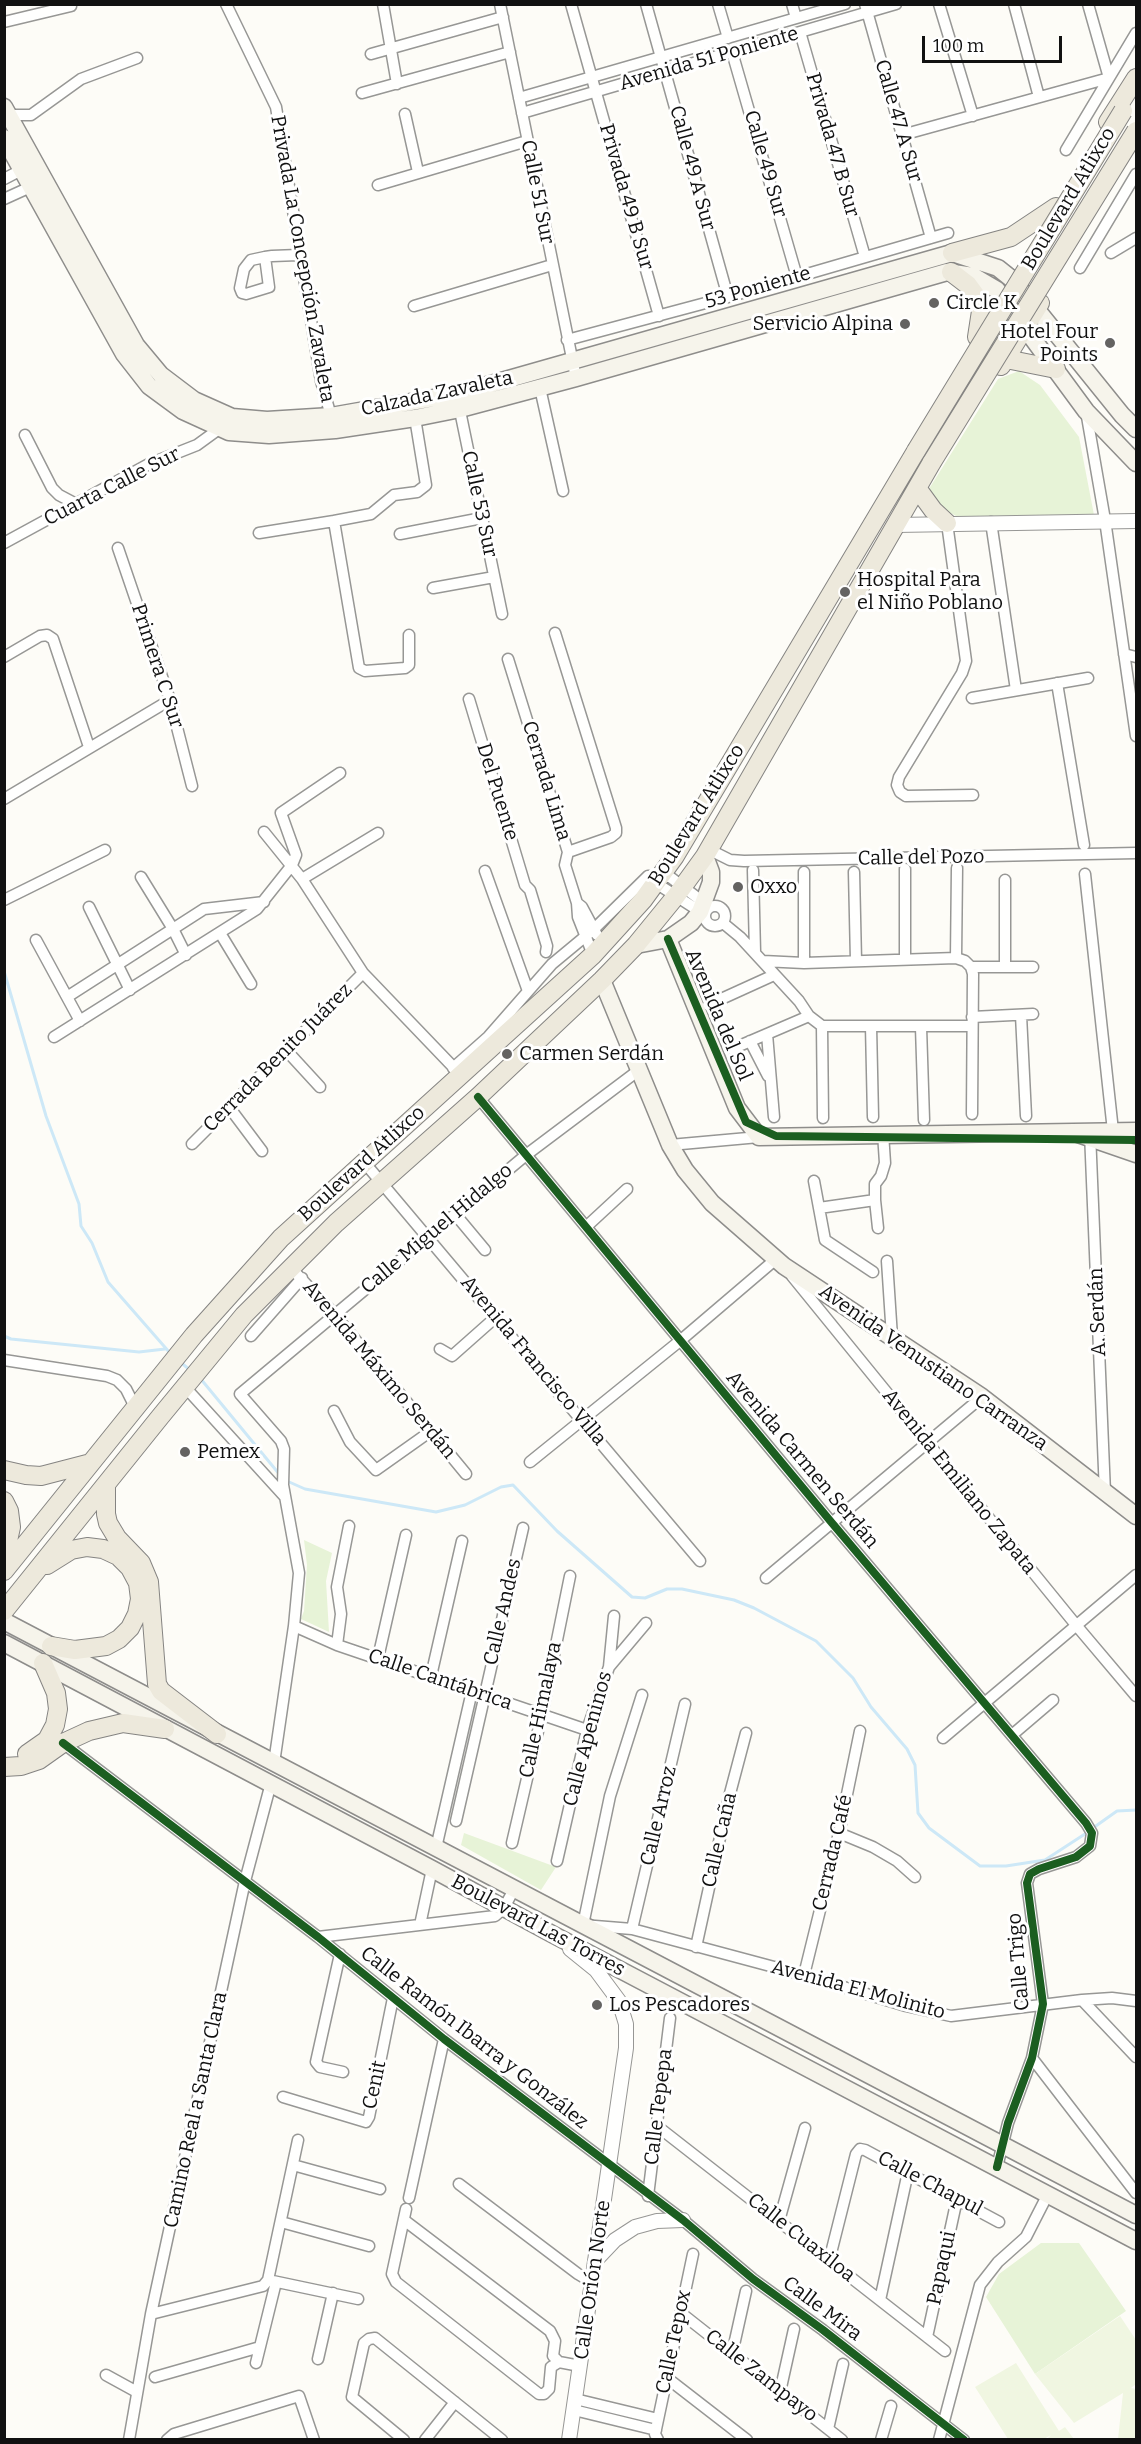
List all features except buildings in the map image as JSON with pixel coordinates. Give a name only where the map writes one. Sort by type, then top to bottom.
[{"type":"main road","points":[[897,482],[904,459],[1056,207],[1137,78]]},
{"type":"main road","name":"Boulevard Atlixco","points":[[4,1571],[194,1335],[281,1238],[364,1162],[659,878],[675,856],[897,482],[1137,89]]},
{"type":"main road","name":"Calzada Zavaleta","points":[[7,111],[22,138],[28,166]]},
{"type":"main road","name":"Boulevard Atlixco","points":[[7,1620],[33,1576],[244,1315],[296,1273],[336,1223],[478,1097],[602,980],[636,945],[680,891],[707,852],[932,462],[1137,131]]},
{"type":"main road","name":"Calzada Zavaleta","points":[[4,138],[28,166],[124,354],[149,386],[183,411],[229,432],[269,435],[335,430],[415,418],[458,401],[935,274],[951,272],[980,279],[1003,297],[1086,411],[1137,463]]},
{"type":"main road","points":[[947,523],[929,505],[917,488],[938,468],[1137,146]]},
{"type":"main road","name":"Calzada Zavaleta","points":[[38,184],[136,345],[161,375],[194,400],[231,417],[267,420],[331,416],[458,401],[540,388],[574,370],[952,253]]},
{"type":"main road","points":[[952,253],[1011,237],[1056,207]]},
{"type":"main road","points":[[952,253],[998,268],[1014,280],[1137,429]]},
{"type":"main road","points":[[1028,255],[1041,268],[1059,273]]},
{"type":"main road","points":[[951,272],[968,285],[979,300],[981,311],[977,337]]},
{"type":"main road","points":[[977,337],[990,335],[1002,340],[1006,348],[1006,359]]},
{"type":"main road","points":[[1006,359],[1056,369]]},
{"type":"main road","points":[[668,939],[691,923],[705,909],[711,872],[707,852]]},
{"type":"main road","name":"Avenida del Sol","points":[[636,945],[668,939],[737,1108],[759,1137]]},
{"type":"main road","name":"Avenida Venustiano Carranza","points":[[602,980],[670,1145],[685,1170],[712,1203],[780,1263],[982,1397],[1137,1516]]},
{"type":"main road","points":[[759,1137],[883,1133],[1085,1135],[1136,1131]]},
{"type":"main road","points":[[1135,1156],[1129,1140],[1136,1131]]},
{"type":"main road","points":[[1085,1135],[1135,1156]]},
{"type":"main road","points":[[4,1470],[41,1476],[91,1463]]},
{"type":"main road","points":[[106,1484],[108,1522],[117,1538],[141,1563],[149,1582],[157,1684],[161,1691],[217,1734]]},
{"type":"main road","points":[[4,1501],[9,1511],[11,1527],[4,1559]]},
{"type":"main road","points":[[33,1576],[71,1551],[87,1547],[103,1549],[118,1556],[130,1568],[138,1583],[140,1599],[137,1614],[130,1628],[119,1639],[106,1646],[91,1649],[75,1650],[51,1646]]},
{"type":"main road","name":"Boulevard Las Torres","points":[[7,1620],[51,1646],[217,1734],[1002,2144],[1135,2210]]},
{"type":"main road","name":"Boulevard Las Torres","points":[[4,1643],[1137,2241]]},
{"type":"main road","points":[[4,1758],[22,1756],[36,1750],[47,1740],[55,1725],[58,1709],[56,1693],[43,1663]]},
{"type":"main road","points":[[4,1767],[21,1766],[39,1760],[63,1743],[89,1731],[123,1723],[165,1729]]},
{"type":"street","name":"Privada La Concepción Zavaleta","points":[[226,4],[276,107],[298,255],[321,381],[331,416]]},
{"type":"street","points":[[383,4],[398,84]]},
{"type":"street","name":"Calle 51 Sur","points":[[500,4],[574,370]]},
{"type":"street","name":"Privada 49 B Sur","points":[[571,4],[659,316]]},
{"type":"street","name":"Calle 49 A Sur","points":[[646,4],[728,297]]},
{"type":"street","points":[[718,4],[728,38]]},
{"type":"street","points":[[792,4],[796,18]]},
{"type":"street","name":"Avenida 51 Poniente","points":[[519,98],[845,4]]},
{"type":"street","name":"Avenida 51 Poniente","points":[[522,113],[800,32],[866,9],[896,4]]},
{"type":"street","points":[[939,4],[973,116]]},
{"type":"street","points":[[1014,4],[1039,97]]},
{"type":"street","points":[[1088,4],[1109,78]]},
{"type":"street","points":[[4,22],[71,6]]},
{"type":"street","name":"Calle 47 A Sur","points":[[866,9],[931,238]]},
{"type":"street","points":[[370,54],[503,17]]},
{"type":"street","name":"Privada 47 B Sur","points":[[800,32],[865,257]]},
{"type":"street","points":[[1066,150],[1137,33]]},
{"type":"street","points":[[362,93],[510,52]]},
{"type":"street","name":"Calle 49 Sur","points":[[732,52],[797,277]]},
{"type":"street","points":[[22,138],[31,115],[81,79],[137,58]]},
{"type":"street","points":[[902,135],[1109,78]]},
{"type":"street","points":[[7,111],[31,115]]},
{"type":"street","points":[[405,114],[418,172]]},
{"type":"street","points":[[378,185],[527,141]]},
{"type":"street","points":[[4,179],[28,166]]},
{"type":"street","points":[[1080,268],[1137,174]]},
{"type":"street","points":[[4,199],[38,184]]},
{"type":"street","name":"53 Poniente","points":[[567,340],[728,297],[948,233]]},
{"type":"street","points":[[1110,253],[1137,238]]},
{"type":"street","points":[[265,257],[298,255]]},
{"type":"street","points":[[414,306],[552,265]]},
{"type":"street","points":[[540,388],[563,491]]},
{"type":"street","name":"Calle 53 Sur","points":[[458,401],[502,614]]},
{"type":"street","points":[[1086,411],[1105,520],[1137,736]]},
{"type":"street","points":[[259,534],[371,514],[394,495],[417,492],[426,485],[415,418]]},
{"type":"street","name":"Cuarta Calle Sur","points":[[4,543],[149,464],[197,445],[219,429]]},
{"type":"street","points":[[25,435],[52,488],[59,495],[76,504]]},
{"type":"street","points":[[400,534],[482,518]]},
{"type":"street","points":[[334,521],[359,668],[365,671],[405,668],[409,665],[409,635]]},
{"type":"street","points":[[896,525],[1137,521]]},
{"type":"street","points":[[991,522],[1016,690]]},
{"type":"street","points":[[947,523],[966,661],[962,673],[899,777],[897,785],[900,792],[906,796],[973,795]]},
{"type":"street","name":"Primera C Sur","points":[[118,548],[170,700],[192,786]]},
{"type":"street","points":[[433,588],[494,577]]},
{"type":"street","points":[[555,633],[616,828],[616,833],[611,837],[568,852]]},
{"type":"street","points":[[4,657],[40,636],[47,635],[53,639],[89,747]]},
{"type":"street","points":[[1124,654],[1137,657]]},
{"type":"street","name":"Cerrada Lima","points":[[508,659],[568,852],[565,865],[577,903],[578,916],[594,941]]},
{"type":"street","points":[[972,698],[1088,678]]},
{"type":"street","points":[[1057,683],[1084,845]]},
{"type":"street","name":"Del Puente","points":[[469,699],[525,885],[524,892],[541,948],[546,952],[552,964]]},
{"type":"street","points":[[4,799],[170,700]]},
{"type":"street","points":[[54,1037],[186,955],[264,902],[292,865],[296,852],[281,813],[340,773]]},
{"type":"street","points":[[264,832],[302,879],[363,973],[464,1064],[552,964],[594,941]]},
{"type":"street","points":[[302,879],[378,833]]},
{"type":"street","points":[[4,900],[105,850]]},
{"type":"street","name":"Calle del Pozo","points":[[707,852],[730,860],[744,861],[1137,853]]},
{"type":"street","points":[[956,958],[957,868]]},
{"type":"street","points":[[904,869],[905,959]]},
{"type":"street","points":[[753,870],[755,952]]},
{"type":"street","points":[[485,871],[528,991]]},
{"type":"street","points":[[804,872],[804,963]]},
{"type":"street","points":[[854,872],[856,961]]},
{"type":"street","points":[[1085,874],[1113,1131]]},
{"type":"street","points":[[141,877],[186,955]]},
{"type":"street","points":[[659,878],[662,887],[680,891],[705,909],[706,921],[711,926],[723,923],[726,916],[723,909],[717,906],[705,909]]},
{"type":"street","points":[[1005,880],[1005,967]]},
{"type":"street","points":[[67,997],[204,909],[264,902]]},
{"type":"street","points":[[89,908],[130,990]]},
{"type":"street","points":[[723,923],[755,952],[799,1001],[809,1016],[822,1026],[921,1027],[1027,1015],[1026,1116]]},
{"type":"street","points":[[220,933],[251,984]]},
{"type":"street","points":[[36,940],[80,1021]]},
{"type":"street","points":[[763,961],[804,963],[956,958],[965,961],[971,967],[972,1114]]},
{"type":"street","points":[[971,967],[1033,967]]},
{"type":"street","name":"Cerrada Benito Juárez","points":[[192,1144],[363,973]]},
{"type":"street","points":[[708,1005],[774,975]]},
{"type":"street","points":[[732,1049],[809,1016]]},
{"type":"street","points":[[822,1026],[823,1118]]},
{"type":"street","points":[[871,1026],[873,1117]]},
{"type":"street","points":[[921,1027],[924,1120]]},
{"type":"street","points":[[767,1034],[774,1117]]},
{"type":"street","points":[[750,1041],[770,1081]]},
{"type":"street","points":[[286,1050],[320,1087]]},
{"type":"street","name":"Calle Miguel Hidalgo","points":[[285,1497],[281,1441],[240,1394],[526,1155],[639,1070]]},
{"type":"street","name":"Avenida Carmen Serdán","points":[[478,1097],[1089,1828],[1090,1846]]},
{"type":"street","points":[[229,1107],[262,1150]]},
{"type":"street","points":[[879,1228],[875,1184],[881,1176],[885,1163],[883,1133]]},
{"type":"street","name":"A. Serdán","points":[[1085,1135],[1105,1492]]},
{"type":"street","points":[[670,1145],[759,1137]]},
{"type":"street","name":"Avenida Francisco Villa","points":[[364,1162],[700,1561]]},
{"type":"street","points":[[813,1181],[825,1240],[873,1272]]},
{"type":"street","points":[[586,1226],[627,1189]]},
{"type":"street","points":[[819,1208],[875,1200]]},
{"type":"street","points":[[455,1214],[485,1250]]},
{"type":"street","points":[[887,1261],[892,1336]]},
{"type":"street","points":[[530,1462],[780,1263]]},
{"type":"street","name":"Avenida Emiliano Zapata","points":[[780,1263],[1076,1625],[1137,1696]]},
{"type":"street","points":[[251,1336],[296,1273]]},
{"type":"street","name":"Avenida Máximo Serdán","points":[[296,1273],[334,1314],[466,1474]]},
{"type":"street","points":[[440,1349],[452,1356],[496,1317]]},
{"type":"street","points":[[4,1360],[117,1380],[126,1389],[135,1407]]},
{"type":"street","points":[[186,1385],[285,1497],[299,1574],[294,1626],[274,1763]]},
{"type":"street","points":[[766,1578],[982,1397]]},
{"type":"street","points":[[334,1411],[350,1442],[376,1470],[431,1431]]},
{"type":"street","points":[[338,1645],[341,1614],[337,1587],[350,1526]]},
{"type":"street","name":"Calle Andes","points":[[456,1821],[523,1528]]},
{"type":"street","points":[[378,1658],[406,1536]]},
{"type":"street","points":[[431,1676],[462,1541]]},
{"type":"street","points":[[943,1738],[1137,1575]]},
{"type":"street","name":"Calle Himalaya","points":[[512,1843],[542,1714],[570,1576]]},
{"type":"street","name":"Calle Apeninos","points":[[557,1861],[587,1730],[609,1667],[614,1616]]},
{"type":"street","points":[[609,1667],[646,1623]]},
{"type":"street","name":"Calle Cantábrica","points":[[294,1626],[338,1645],[587,1730]]},
{"type":"street","points":[[436,1848],[472,1691]]},
{"type":"street","points":[[583,1925],[610,1796],[642,1695]]},
{"type":"street","points":[[1012,1735],[1053,1700]]},
{"type":"street","name":"Calle Arroz","points":[[632,1929],[685,1704]]},
{"type":"street","name":"Cerrada Café","points":[[804,1975],[839,1833],[860,1731]]},
{"type":"street","name":"Calle Caña","points":[[696,1947],[728,1801],[746,1733]]},
{"type":"street","name":"Calle Ramón Ibarra y González","points":[[63,1743],[318,1936],[444,2039],[648,2196],[683,2220]]},
{"type":"street","name":"Camino Real a Santa Clara","points":[[129,2439],[151,2314],[245,1881],[271,1783]]},
{"type":"street","points":[[839,1833],[873,1847],[897,1861],[915,1877]]},
{"type":"street","name":"Calle Trigo","points":[[997,2167],[1002,2144],[1032,2058],[1043,2004],[1027,1883],[1030,1874],[1076,1857],[1090,1846]]},
{"type":"street","points":[[420,1925],[432,1869]]},
{"type":"street","points":[[318,1936],[495,1916],[504,1908],[514,1889]]},
{"type":"street","name":"Avenida El Molinito","points":[[583,1925],[632,1929],[804,1975],[906,2006],[951,2016],[1083,2000],[1112,1998],[1137,2001]]},
{"type":"street","name":"Calle Orión Norte","points":[[552,1934],[596,1970],[608,1984],[619,2001],[626,2024],[626,2048],[610,2166],[569,2439]]},
{"type":"street","points":[[340,1954],[316,2062],[320,2067],[343,2072]]},
{"type":"street","name":"Cenit","points":[[283,2097],[366,2122],[369,2117],[393,1998]]},
{"type":"street","points":[[1083,2000],[1137,2057]]},
{"type":"street","name":"Calle Tepepa","points":[[648,2196],[670,2018]]},
{"type":"street","points":[[406,2209],[550,2331],[555,2341],[554,2362],[549,2389],[544,2394],[539,2394],[396,2282],[392,2274],[406,2209],[444,2039]]},
{"type":"street","points":[[1032,2058],[1137,2193]]},
{"type":"street","name":"Calle Cuaxiloa","points":[[657,2126],[945,2351]]},
{"type":"street","points":[[779,2221],[805,2127]]},
{"type":"street","points":[[256,2363],[298,2140]]},
{"type":"street","name":"Calle Chapul","points":[[829,2260],[856,2154],[860,2150],[865,2150],[908,2172],[999,2222]]},
{"type":"street","points":[[293,2165],[380,2189]]},
{"type":"street","points":[[880,2300],[908,2172]]},
{"type":"street","points":[[459,2184],[592,2283]]},
{"type":"street","points":[[939,2439],[980,2284],[998,2262],[1026,2237],[1048,2194]]},
{"type":"street","name":"Papaqui","points":[[927,2337],[957,2199]]},
{"type":"street","points":[[596,2260],[615,2240],[635,2227],[657,2221],[683,2220]]},
{"type":"street","name":"Calle Mira","points":[[683,2220],[753,2279],[824,2330],[963,2439]]},
{"type":"street","points":[[281,2222],[369,2246]]},
{"type":"street","name":"Calle Tepox","points":[[657,2429],[693,2254]]},
{"type":"street","points":[[151,2314],[263,2286],[272,2281],[358,2299]]},
{"type":"street","points":[[732,2354],[746,2290]]},
{"type":"street","points":[[318,2360],[333,2293]]},
{"type":"street","name":"Calle Zampayo","points":[[681,2313],[842,2439]]},
{"type":"street","points":[[780,2392],[794,2329]]},
{"type":"street","points":[[404,2439],[352,2397],[364,2343],[369,2339],[375,2338],[502,2439]]},
{"type":"street","points":[[155,2377],[260,2347]]},
{"type":"street","points":[[554,2362],[580,2366]]},
{"type":"street","points":[[828,2429],[843,2364]]},
{"type":"street","points":[[106,2374],[137,2392]]},
{"type":"street","points":[[667,2378],[747,2439]]},
{"type":"street","points":[[169,2438],[299,2396],[314,2439]]},
{"type":"street","points":[[425,2439],[455,2402]]},
{"type":"street","points":[[574,2405],[657,2429]]},
{"type":"street","points":[[881,2439],[891,2406]]},
{"type":"green space","points":[[1019,371],[1040,385],[1079,437],[1094,515],[960,518],[939,507],[927,492],[998,379]]},
{"type":"green space","points":[[304,1540],[332,1553],[326,1581],[329,1632],[301,1619],[304,1611],[307,1565]]},
{"type":"green space","points":[[464,1833],[556,1867],[541,1890],[461,1845]]},
{"type":"green space","points":[[1041,2243],[1079,2243],[1126,2311],[1035,2374],[986,2297],[999,2274]]},
{"type":"green space","points":[[1120,2316],[1136,2340],[1136,2384],[1131,2388],[1136,2389],[1136,2439],[1118,2439],[1123,2393],[1074,2423],[1035,2374]]},
{"type":"green space","points":[[1016,2363],[1059,2431],[1065,2427],[1074,2439],[1047,2439],[1051,2435],[1044,2439],[1008,2439],[975,2387]]},
{"type":"waterway","points":[[4,971],[46,1116],[79,1204],[81,1226],[92,1243],[108,1282],[170,1353]]},
{"type":"waterway","points":[[4,1336],[11,1339],[139,1352],[165,1349]]},
{"type":"waterway","points":[[179,1361],[190,1370]]},
{"type":"waterway","points":[[200,1378],[280,1475]]},
{"type":"waterway","points":[[287,1481],[305,1489],[436,1512],[465,1505],[501,1487],[513,1485],[557,1531],[632,1597],[645,1598],[667,1589],[682,1589],[734,1600],[816,1641],[853,1678],[871,1707],[907,1749],[915,1765],[918,1813],[929,1828],[980,1866],[1006,1866],[1045,1860],[1088,1832]]},
{"type":"waterway","points":[[1093,1828],[1117,1811],[1136,1810]]},
{"type":"cycle path","points":[[668,939],[746,1122],[776,1136],[1136,1140]]},
{"type":"cycle path","points":[[478,1097],[1092,1833],[1090,1846],[1076,1857],[1039,1869],[1030,1874],[1027,1883],[1043,2004],[1032,2058],[1008,2123],[997,2167]]},
{"type":"cycle path","points":[[63,1743],[318,1937],[444,2039],[683,2220],[753,2279],[823,2330],[964,2440]]},
{"type":"place","name":"Circle K","points":[[934,303]]},
{"type":"place","name":"Servicio Alpina","points":[[905,324]]},
{"type":"place","name":"Hotel Four Points","points":[[1110,343]]},
{"type":"place","name":"Hospital Para el Niño Poblano","points":[[845,592]]},
{"type":"place","name":"Oxxo","points":[[738,887]]},
{"type":"place","name":"Carmen Serdán","points":[[507,1054]]},
{"type":"place","name":"Pemex","points":[[185,1452]]},
{"type":"place","name":"Los Pescadores","points":[[597,2005]]}]
